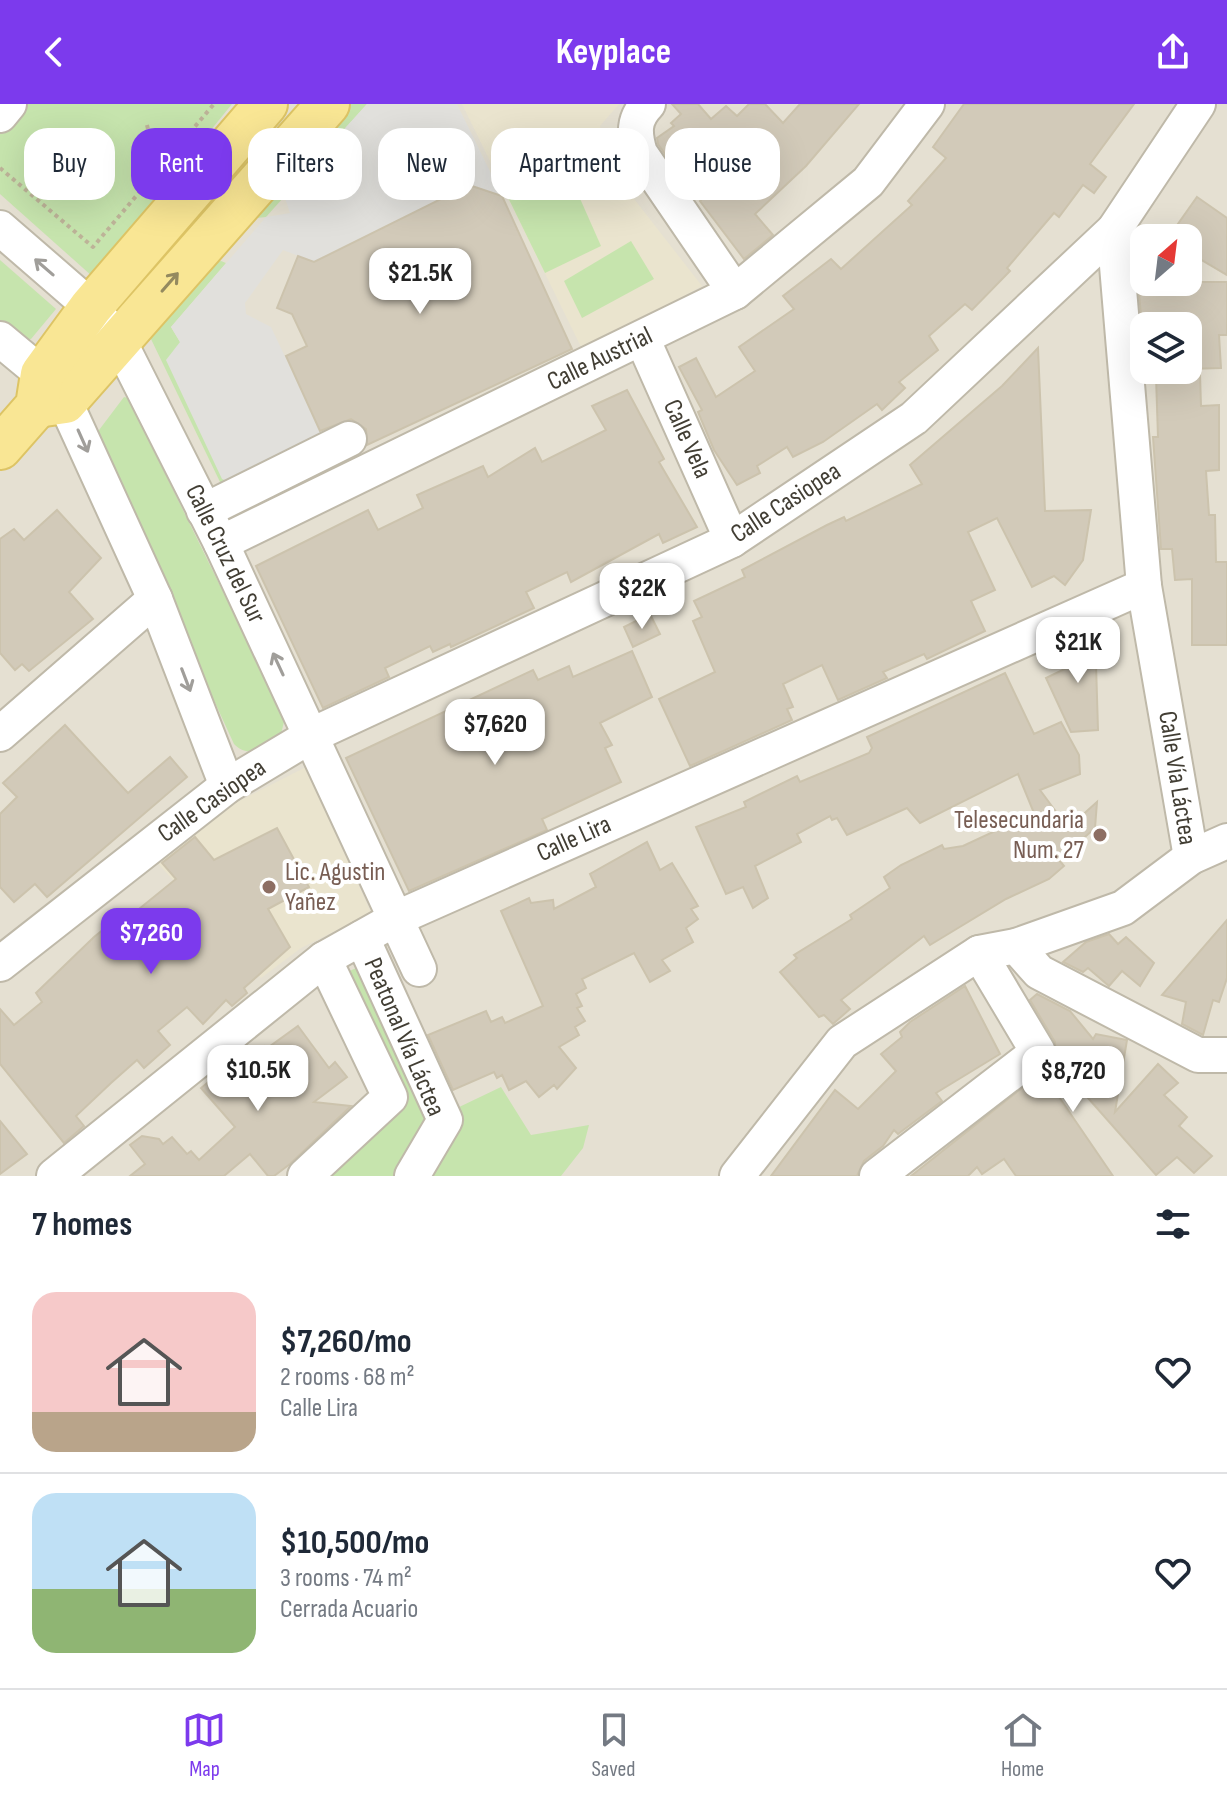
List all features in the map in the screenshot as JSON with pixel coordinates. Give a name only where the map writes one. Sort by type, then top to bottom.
[{"type":"main road","points":[[232,133],[266,104]]},
{"type":"main road","points":[[0,448],[48,394],[119,341],[328,104]]},
{"type":"main road","points":[[48,394],[91,307],[161,200]]},
{"type":"street","points":[[0,115],[9,104]]},
{"type":"street","points":[[648,104],[639,113],[634,132],[640,153],[735,292]]},
{"type":"street","name":"Calle Austrial","points":[[221,543],[735,292],[868,182],[927,104]]},
{"type":"street","name":"Calle Casiopea","points":[[0,964],[227,786],[312,735],[732,540],[914,418],[1114,230],[1198,104]]},
{"type":"street","name":"Calle Cruz del Sur","points":[[0,228],[91,307],[119,341],[221,543],[419,969]]},
{"type":"street","name":"Calle Vía Láctea","points":[[737,1176],[842,1042],[979,953],[1016,946],[1123,908],[1191,857],[1144,586],[1114,230]]},
{"type":"street","name":"Calle Vela","points":[[642,338],[732,540]]},
{"type":"street","points":[[0,339],[48,394],[155,599],[227,786]]},
{"type":"street","points":[[204,511],[349,439]]},
{"type":"street","name":"Calle Lira","points":[[54,1176],[324,959],[397,918],[1144,586]]},
{"type":"street","points":[[0,734],[155,599]]},
{"type":"street","points":[[1191,857],[1227,841]]},
{"type":"street","name":"Peatonal Vía Láctea","points":[[362,938],[445,1120],[412,1176]]},
{"type":"street","points":[[1016,946],[1039,972],[1198,1055],[1227,1055]]},
{"type":"street","points":[[877,1176],[1038,1052],[979,953]]},
{"type":"street","points":[[305,1176],[390,1097],[324,959]]},
{"type":"path","points":[[201,128],[214,104]]},
{"type":"path","points":[[0,168],[93,247],[152,200]]},
{"type":"shaded area","points":[[0,104],[1227,104],[1227,1176],[0,1176]]},
{"type":"shaded area","points":[[367,104],[457,104],[469,128],[378,128],[378,200],[439,200],[314,262],[283,250],[245,303],[246,314],[271,327],[321,433],[229,482],[222,479],[166,360],[180,342],[171,327],[266,217],[290,213],[286,200],[362,200],[362,128],[345,128]]},
{"type":"shaded area","points":[[462,104],[619,104],[600,128],[491,128],[491,163]]},
{"type":"shaded area","points":[[475,141],[491,174],[491,192],[475,187]]},
{"type":"shaded area","points":[[509,200],[635,200],[702,286],[583,351]]},
{"type":"shaded area","name":"Lic. Agustin Yañez","points":[[306,767],[371,913],[301,948],[261,978],[155,860],[206,818]]},
{"type":"green space","points":[[23,104],[232,104],[212,128],[131,128],[131,200],[154,200],[92,276],[0,194],[0,131]]},
{"type":"green space","points":[[347,104],[367,104],[346,128],[328,128]]},
{"type":"green space","points":[[271,200],[281,200],[266,217],[257,218]]},
{"type":"green space","points":[[509,200],[581,200],[601,246],[545,273]]},
{"type":"green space","points":[[631,241],[654,279],[582,318],[564,281]]},
{"type":"green space","points":[[0,260],[56,309],[31,339],[21,339],[0,323]]},
{"type":"green space","points":[[215,262],[226,263],[171,327],[180,342],[229,482],[221,484],[150,337]]},
{"type":"green space","points":[[124,397],[128,398],[285,718],[281,734],[258,749],[246,751],[234,744],[100,452],[96,434]]},
{"type":"green space","points":[[363,965],[430,1121],[400,1176],[332,1176],[397,1115],[400,1098],[345,973]]},
{"type":"green space","points":[[501,1087],[531,1135],[589,1125],[583,1148],[561,1176],[424,1176],[455,1109]]},
{"type":"building","points":[[672,104],[698,104],[711,119],[726,106],[737,116],[749,104],[765,104],[783,123],[800,104],[859,104],[806,166],[780,190],[780,128],[671,128],[674,126],[671,123],[681,114]]},
{"type":"building","points":[[964,104],[1134,104],[1090,164],[1106,177],[1094,193],[1083,185],[1059,217],[1054,213],[1007,268],[1010,271],[972,310],[965,304],[929,336],[938,350],[899,382],[905,388],[882,410],[877,404],[823,442],[793,457],[787,447],[757,466],[760,473],[737,485],[714,450],[698,412],[702,410],[679,367],[696,358],[716,397],[755,371],[739,347],[794,309],[783,296],[831,259],[841,269],[912,205],[908,201],[946,158],[933,147]]},
{"type":"building","points":[[665,132],[665,154],[658,144],[657,138]]},
{"type":"building","points":[[475,187],[491,192],[491,200],[504,200],[572,349],[367,445],[366,429],[351,419],[320,431],[286,356],[307,346],[292,314],[277,308],[298,256],[314,262],[439,200],[475,200]]},
{"type":"building","points":[[1197,197],[1227,218],[1227,275],[1202,260],[1202,224],[1178,224]]},
{"type":"building","points":[[770,200],[755,214],[773,235],[744,259],[700,201]]},
{"type":"building","points":[[1202,282],[1227,282],[1227,335],[1219,335],[1221,368],[1202,369],[1202,312],[1141,312],[1139,296],[1202,296]]},
{"type":"building","points":[[1038,348],[1045,511],[1091,510],[1083,560],[1065,585],[1054,576],[1032,587],[997,518],[968,532],[995,590],[971,601],[985,631],[927,659],[924,654],[883,672],[887,678],[838,700],[822,665],[783,684],[793,707],[787,709],[792,720],[690,766],[659,699],[715,672],[693,621],[702,617],[694,601],[745,577],[742,570],[827,525],[844,517],[846,521],[922,484],[910,465],[1002,386]]},
{"type":"building","points":[[1156,384],[1200,384],[1201,406],[1219,405],[1219,470],[1206,471],[1209,515],[1215,515],[1216,562],[1227,562],[1227,645],[1192,645],[1192,579],[1175,580],[1172,549],[1161,549],[1153,437],[1158,437]]},
{"type":"building","points":[[627,390],[664,459],[659,462],[697,527],[663,543],[659,534],[571,582],[567,572],[526,592],[534,608],[451,647],[450,644],[433,652],[430,646],[385,668],[389,677],[323,708],[256,566],[368,510],[378,530],[423,508],[417,495],[483,466],[488,477],[535,448],[542,462],[606,430],[592,406]]},
{"type":"building","points":[[57,510],[101,558],[69,592],[93,619],[29,671],[22,664],[15,670],[0,653],[0,539],[14,529],[24,540]]},
{"type":"building","points":[[650,614],[660,634],[633,647],[624,627]]},
{"type":"building","points":[[1095,631],[1098,730],[1071,732],[1046,678],[1071,666],[1062,647]]},
{"type":"building","points":[[632,651],[652,697],[600,723],[612,745],[605,748],[621,782],[542,819],[547,830],[409,891],[346,758],[533,670],[538,680],[569,666],[573,677]]},
{"type":"building","points":[[1005,673],[1034,734],[1061,722],[1079,755],[1080,774],[1040,790],[1068,828],[1097,802],[1095,828],[1059,860],[1064,866],[1049,879],[1006,899],[930,945],[924,936],[841,1000],[850,1009],[833,1024],[824,1015],[819,1017],[780,972],[797,958],[794,955],[852,919],[850,915],[890,888],[884,877],[901,865],[942,845],[944,849],[963,846],[1034,813],[1018,774],[920,823],[907,808],[847,835],[837,818],[832,820],[830,816],[797,834],[801,842],[755,866],[768,898],[753,908],[743,887],[726,894],[696,827],[746,807],[744,802],[797,776],[800,782],[869,753],[872,748],[867,737]]},
{"type":"building","points":[[65,725],[128,793],[170,757],[187,777],[47,897],[35,884],[14,902],[0,887],[0,814],[17,797],[3,783]]},
{"type":"building","points":[[277,828],[309,887],[268,909],[290,947],[244,988],[247,993],[232,1006],[226,1000],[203,1024],[187,1007],[158,1031],[170,1045],[144,1068],[137,1060],[111,1083],[76,1116],[84,1126],[64,1143],[0,1064],[0,1009],[14,1025],[42,1002],[36,993],[94,937],[114,921],[118,926],[176,879],[162,863],[195,837],[214,860]]},
{"type":"building","points":[[647,842],[660,870],[672,863],[698,906],[691,909],[698,919],[686,928],[693,942],[662,960],[670,971],[650,982],[634,953],[582,979],[586,988],[576,994],[582,1006],[577,1008],[585,1021],[575,1027],[579,1035],[559,1047],[576,1068],[557,1089],[554,1085],[539,1097],[526,1081],[509,1090],[502,1075],[497,1078],[494,1072],[453,1090],[428,1035],[486,1011],[491,1022],[502,1017],[505,1023],[543,1006],[501,911],[529,898],[531,903],[553,900],[554,909],[596,887],[590,874]]},
{"type":"building","points":[[1227,920],[1227,978],[1219,1002],[1213,1000],[1203,1035],[1182,1024],[1186,1002],[1162,995]]},
{"type":"building","points":[[1109,934],[1118,944],[1126,937],[1154,963],[1140,986],[1122,971],[1109,986],[1088,968],[1083,972],[1063,962],[1086,942]]},
{"type":"building","points":[[965,986],[1000,1054],[936,1093],[942,1101],[898,1134],[894,1130],[883,1146],[864,1161],[857,1176],[771,1176],[835,1090],[858,1109],[896,1071],[881,1054],[902,1037],[900,1032]]},
{"type":"building","points":[[1037,994],[1070,1011],[1093,1039],[1096,1034],[1127,1040],[1115,1112],[1158,1064],[1178,1083],[1164,1095],[1187,1117],[1179,1126],[1212,1156],[1194,1173],[1177,1157],[1156,1175],[1073,1081],[1057,1094],[1113,1176],[1016,1176],[1004,1159],[982,1174],[977,1167],[968,1176],[911,1176],[1056,1061],[1055,1042],[1030,1000]]},
{"type":"building","points":[[298,1026],[329,1068],[335,1062],[347,1077],[314,1102],[351,1106],[290,1164],[274,1176],[268,1176],[250,1154],[224,1176],[130,1176],[145,1164],[130,1145],[142,1136],[159,1139],[163,1144],[172,1137],[187,1154],[191,1151],[199,1160],[235,1127],[201,1088],[241,1055],[243,1059],[264,1046],[266,1049]]},
{"type":"building","points":[[0,1121],[27,1154],[0,1174]]},
{"type":"place","name":"Telesecundaria Num. 27","points":[[1100,835]]},
{"type":"place","name":"Lic. Agustin Yañez","points":[[269,887]]}]
